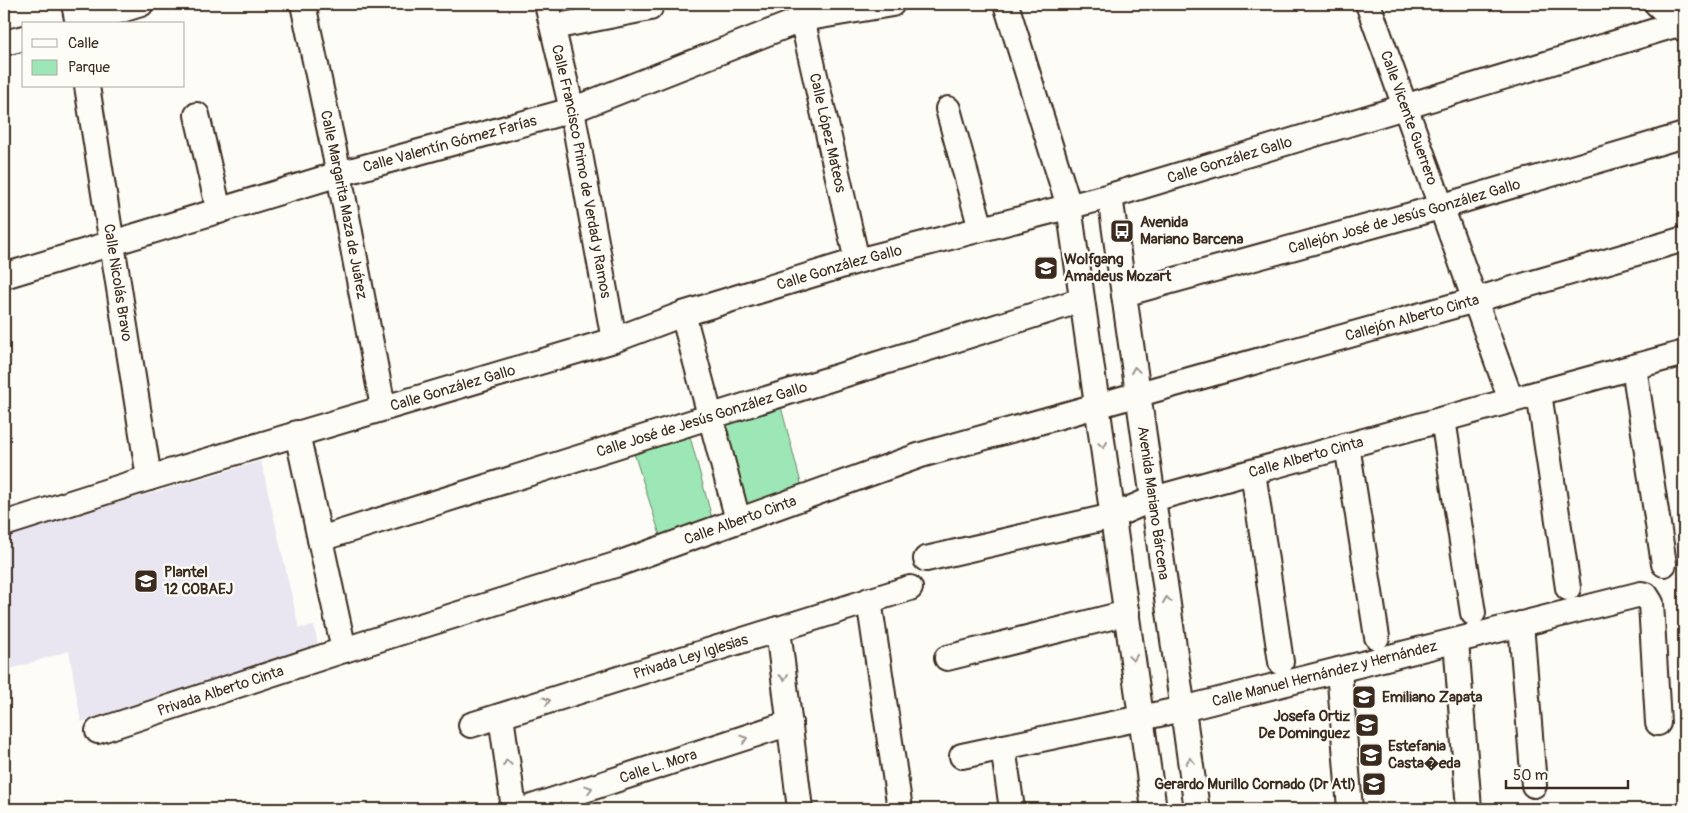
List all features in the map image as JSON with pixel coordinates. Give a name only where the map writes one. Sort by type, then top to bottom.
[{"type":"street","points":[[74,4],[78,22]]},
{"type":"street","points":[[84,22],[140,4]]},
{"type":"street","name":"Calle Margarita Maza de Juárez","points":[[303,4],[339,174],[383,407]]},
{"type":"street","name":"Calle Francisco Primo de Verdad y Ramos","points":[[547,4],[572,110],[614,340]]},
{"type":"street","name":"Calle Valentín Gómez Farías","points":[[4,276],[339,174],[572,110],[801,11],[892,4]]},
{"type":"street","points":[[1006,4],[1069,206],[1154,809]]},
{"type":"street","name":"Calle Vicente Guerrero","points":[[1368,4],[1440,208],[1511,400]]},
{"type":"street","points":[[1657,4],[1681,26]]},
{"type":"street","points":[[553,27],[650,8]]},
{"type":"street","name":"Calle López Mateos","points":[[801,11],[857,262]]},
{"type":"street","name":"Calle González Gallo","points":[[4,524],[383,407],[614,340],[683,314],[857,262],[1110,196],[1404,106],[1681,26]]},
{"type":"street","points":[[4,43],[22,38]]},
{"type":"street","name":"Calle Nicolás Bravo","points":[[87,88],[149,478]]},
{"type":"street","points":[[948,108],[982,229]]},
{"type":"street","points":[[197,115],[219,211]]},
{"type":"street","name":"Callejón José de Jesús González Gallo","points":[[1124,294],[1440,208],[1684,135]]},
{"type":"street","name":"Avenida Mariano Bárcena","points":[[1110,196],[1196,809]]},
{"type":"street","name":"Callejón Alberto Cinta","points":[[1138,395],[1684,239]]},
{"type":"street","name":"Calle José de Jesús González Gallo","points":[[320,539],[1082,300]]},
{"type":"street","points":[[683,314],[738,520]]},
{"type":"street","name":"Calle Alberto Cinta","points":[[926,559],[1113,516],[1153,499],[1684,353]]},
{"type":"street","points":[[1634,367],[1664,564]]},
{"type":"street","points":[[1540,392],[1568,588]]},
{"type":"street","name":"Calle Alberto Cinta","points":[[344,650],[615,564],[921,456],[1138,395]]},
{"type":"street","points":[[1442,419],[1473,613]]},
{"type":"street","points":[[297,433],[344,650]]},
{"type":"street","points":[[1347,445],[1377,637]]},
{"type":"street","points":[[1253,472],[1281,662]]},
{"type":"street","name":"Privada Ley Iglesias","points":[[471,725],[910,588]]},
{"type":"street","name":"Calle Manuel Hernández y Hernández","points":[[962,756],[1142,719],[1634,595],[1646,595],[1651,603],[1658,723]]},
{"type":"street","points":[[869,600],[900,809]]},
{"type":"street","points":[[947,658],[1127,613]]},
{"type":"street","points":[[1521,624],[1534,785]]},
{"type":"street","points":[[778,629],[800,809]]},
{"type":"street","points":[[1456,641],[1469,809]]},
{"type":"street","name":"Privada Alberto Cinta","points":[[98,731],[344,650]]},
{"type":"street","points":[[1339,670],[1350,809]]},
{"type":"street","points":[[501,716],[514,809]]},
{"type":"street","name":"Calle L. Mora","points":[[526,809],[790,724]]},
{"type":"street","points":[[1003,747],[1012,809]]},
{"type":"shaded area","name":"Plantel 12 COBAEJ","points":[[261,461],[299,628],[314,626],[318,645],[81,722],[69,651],[4,671],[4,536]]},
{"type":"green space","points":[[780,403],[802,487],[744,508],[721,422]]},
{"type":"green space","points":[[689,433],[712,518],[661,538],[633,450]]},
{"type":"place","name":"Avenida Mariano Barcena","points":[[1122,231]]},
{"type":"place","name":"Wolfgang Amadeus Mozart","points":[[1046,268]]},
{"type":"place","name":"Plantel 12 COBAEJ","points":[[146,581]]},
{"type":"place","name":"Emiliano Zapata","points":[[1364,697]]},
{"type":"place","name":"Josefa Ortiz De Dominguez","points":[[1367,725]]},
{"type":"place","name":"Estefania Casta�eda","points":[[1371,755]]},
{"type":"place","name":"Gerardo Murillo Cornado (Dr Atl)","points":[[1374,784]]}]
